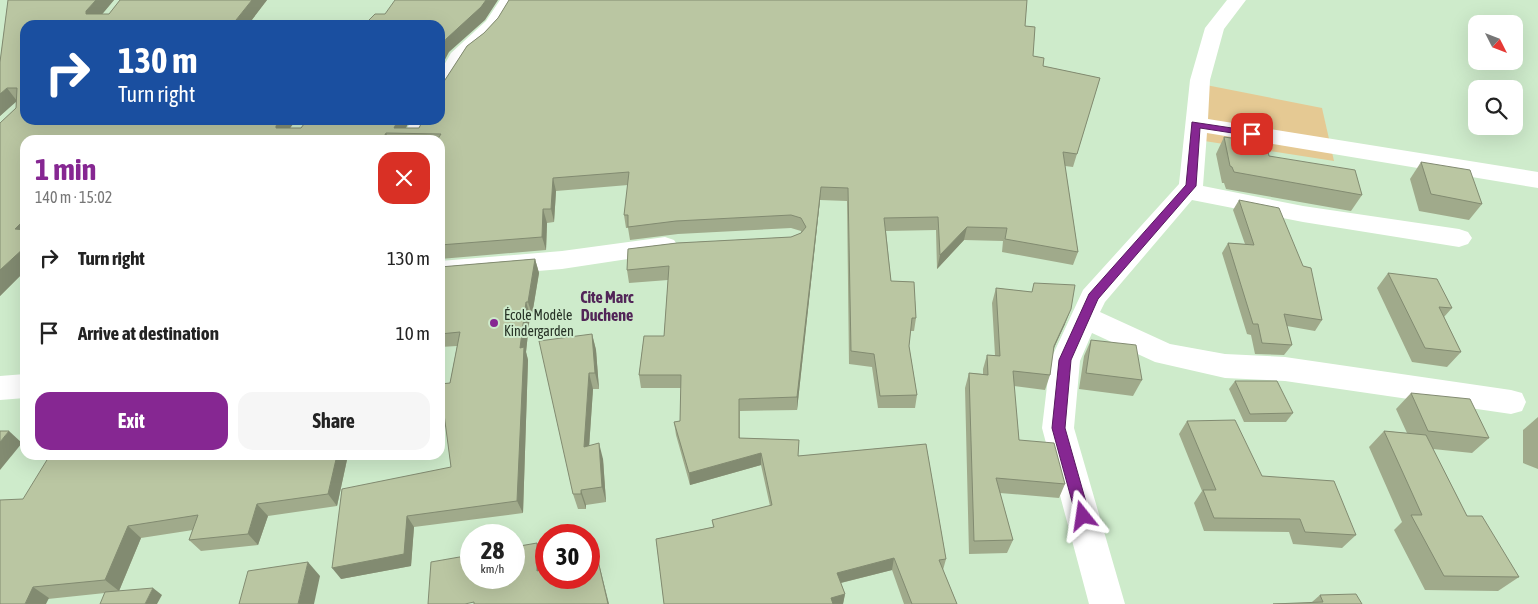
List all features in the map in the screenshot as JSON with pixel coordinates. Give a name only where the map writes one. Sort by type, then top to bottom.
[{"type":"street","points":[[445,81],[461,53],[479,40],[493,26],[509,0]]},
{"type":"street","points":[[1107,604],[1058,428],[1065,360],[1093,297],[1191,186],[1200,80],[1215,28],[1237,0]]},
{"type":"street","points":[[1195,124],[1538,180]]},
{"type":"street","points":[[1186,190],[1303,214],[1459,238]]},
{"type":"street","points":[[445,270],[562,260],[686,244]]},
{"type":"street","points":[[1084,317],[1165,354],[1225,366],[1285,369],[1511,402]]},
{"type":"street","points":[[0,388],[20,386]]},
{"type":"shaded area","points":[[1206,85],[1322,108],[1334,161],[1198,140]]},
{"type":"building","points":[[8,0],[96,0],[86,11],[86,14],[109,14],[120,0],[252,0],[236,20],[20,20],[20,125],[277,125],[276,128],[301,128],[303,125],[396,125],[394,128],[419,128],[420,125],[445,125],[445,80],[467,46],[484,33],[498,18],[509,0],[1027,0],[1025,26],[1035,27],[1033,56],[1044,58],[1043,66],[1100,78],[1077,154],[1063,152],[1078,252],[1005,239],[1007,228],[967,227],[940,255],[938,217],[884,218],[891,281],[914,282],[916,318],[912,318],[909,346],[917,395],[880,396],[874,354],[851,351],[848,188],[821,187],[797,397],[739,399],[739,438],[799,440],[798,456],[926,444],[946,559],[939,560],[957,604],[912,604],[894,558],[837,573],[845,594],[831,598],[833,604],[664,604],[656,539],[714,527],[712,520],[772,505],[761,453],[689,473],[674,422],[680,421],[681,375],[639,375],[644,336],[664,336],[669,266],[627,270],[628,249],[677,243],[791,237],[801,233],[806,227],[801,218],[791,215],[676,221],[628,227],[628,215],[624,215],[629,172],[553,178],[551,209],[543,209],[542,237],[445,245],[445,135],[386,133],[385,135],[20,135],[20,224],[15,229],[20,230],[20,252],[0,270],[0,123],[16,108],[17,88],[7,88],[0,94],[0,62]]},
{"type":"building","points":[[395,0],[486,0],[445,41],[445,20],[369,20],[375,14],[385,14]]},
{"type":"building","points":[[1224,137],[1266,143],[1269,156],[1355,170],[1362,195],[1234,172],[1230,166]]},
{"type":"building","points":[[1421,162],[1470,170],[1482,204],[1431,194]]},
{"type":"building","points":[[1239,200],[1279,208],[1303,266],[1311,268],[1322,320],[1284,314],[1292,345],[1262,343],[1258,324],[1253,324],[1228,243],[1254,245]]},
{"type":"building","points":[[535,259],[528,302],[526,302],[520,348],[524,347],[517,501],[407,516],[404,554],[332,568],[342,489],[451,467],[445,422],[445,384],[450,383],[460,332],[445,334],[445,267]]},
{"type":"building","points":[[1388,273],[1437,279],[1452,308],[1439,307],[1461,352],[1425,348]]},
{"type":"building","points":[[1034,283],[1075,285],[1071,309],[1054,346],[1050,375],[1013,371],[1019,440],[1054,443],[1065,484],[996,478],[1013,540],[974,541],[969,373],[988,375],[987,355],[1000,356],[996,288],[1032,292]]},
{"type":"building","points":[[592,334],[595,373],[589,373],[584,447],[599,443],[602,487],[581,490],[581,494],[573,494],[539,341]]},
{"type":"building","points":[[1091,340],[1136,345],[1142,380],[1086,373]]},
{"type":"building","points":[[1235,381],[1277,381],[1293,413],[1250,414]]},
{"type":"building","points":[[1411,393],[1470,399],[1489,438],[1428,431]]},
{"type":"building","points":[[1235,420],[1262,476],[1334,481],[1356,535],[1305,532],[1300,519],[1214,518],[1203,490],[1216,490],[1187,421]]},
{"type":"building","points":[[0,431],[9,431],[0,442]]},
{"type":"building","points":[[1384,431],[1426,435],[1467,516],[1482,516],[1519,577],[1444,576],[1411,515],[1422,515]]},
{"type":"building","points":[[47,460],[336,460],[328,494],[257,504],[248,534],[189,540],[198,515],[128,526],[105,580],[33,587],[25,604],[0,604],[0,500],[23,499]]},
{"type":"building","points":[[535,543],[535,589],[600,589],[600,569],[608,604],[474,604],[474,602],[465,604],[428,604],[431,562],[460,557],[460,589],[525,589],[525,545]]},
{"type":"building","points":[[308,562],[298,604],[239,604],[248,571]]},
{"type":"building","points":[[153,588],[145,604],[100,604],[105,592]]},
{"type":"building","points":[[1356,594],[1362,604],[1273,604],[1323,602],[1320,595]]},
{"type":"place","name":"École Modèle Kindergarden","points":[[494,323]]},
{"type":"district","name":"Cite Marc Duchene","points":[[607,306]]},
{"type":"route","points":[[1083,516],[1058,428],[1065,360],[1093,297],[1191,186],[1195,124],[1252,134]]}]
